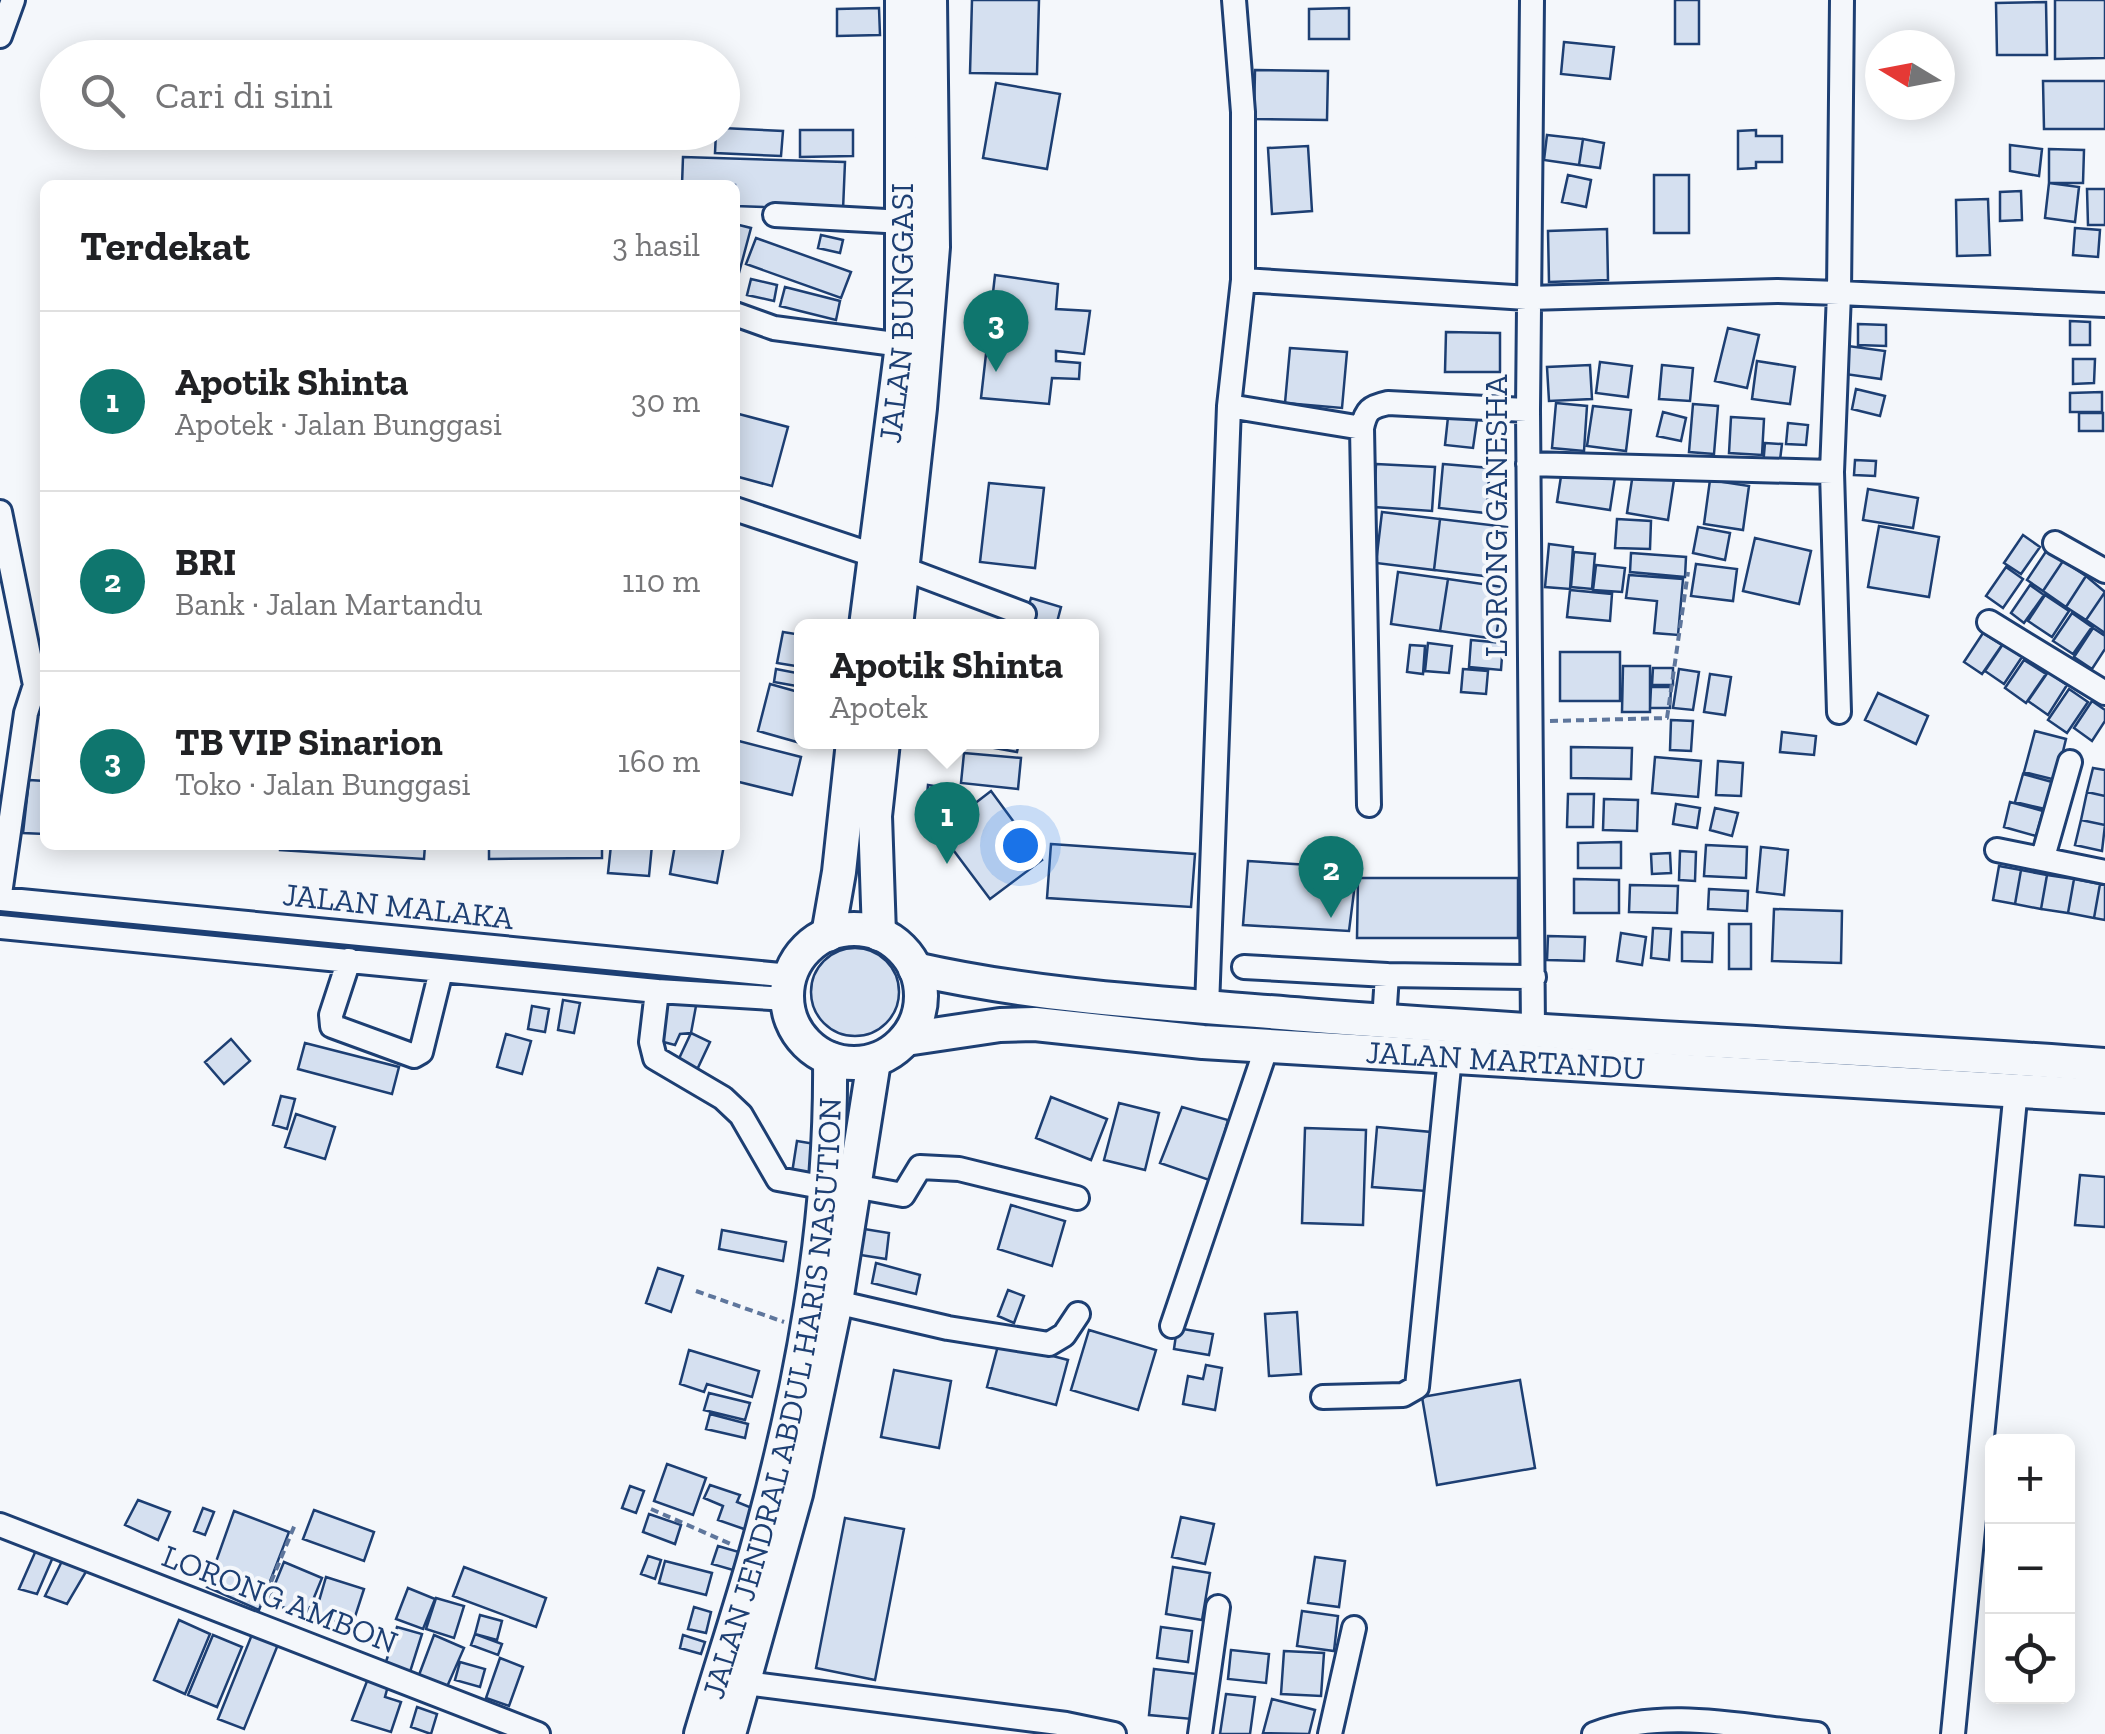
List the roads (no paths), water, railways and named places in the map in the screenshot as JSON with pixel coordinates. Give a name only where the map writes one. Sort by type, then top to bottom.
[{"type":"highway","name":"JALAN BUNGGASI","points":[[868,619],[888,562],[928,314],[932,247],[902,0]]},
{"type":"highway","name":"JALAN BUNGGASI","points":[[895,619],[888,562],[902,345],[904,222],[930,0]]},
{"type":"highway","points":[[828,935],[852,749]]},
{"type":"highway","points":[[879,934],[875,816],[882,749]]},
{"type":"highway","points":[[853,929],[879,934],[894,942],[915,969],[921,992],[918,1017],[906,1038],[892,1052],[874,1061],[844,1063],[830,1059],[813,1050],[791,1018],[789,988],[805,951],[828,935],[853,929]]},
{"type":"highway","name":"JALAN MARTANDU","points":[[915,969],[1003,987],[1533,1031],[2016,1089],[2105,1096]]},
{"type":"highway","name":"JALAN MARTANDU","points":[[906,1038],[1034,1024],[1267,1046],[1450,1057],[2105,1064]]},
{"type":"highway","name":"JALAN JENDRAL ABDUL HARIS NASUTION","points":[[701,1734],[756,1554],[784,1492],[836,1302],[841,1187],[831,1126],[830,1059]]},
{"type":"highway","name":"JALAN JENDRAL ABDUL HARIS NASUTION","points":[[729,1734],[746,1683],[784,1492],[808,1330],[874,1061]]},
{"type":"street","points":[[0,36],[14,0]]},
{"type":"street","points":[[1208,1007],[1229,406],[1243,280],[1244,112],[1234,0]]},
{"type":"street","name":"LORONG GANESHA","points":[[1532,0],[1528,464],[1533,1031]]},
{"type":"street","points":[[1839,712],[1832,472],[1839,293],[1842,0]]},
{"type":"street","points":[[776,215],[904,222]]},
{"type":"street","points":[[1243,280],[1528,298],[1777,290],[2105,305]]},
{"type":"street","points":[[740,316],[774,328],[902,345]]},
{"type":"street","points":[[1369,805],[1362,428],[1365,413],[1370,407],[1388,402],[1528,410]]},
{"type":"street","points":[[1229,406],[1362,428]]},
{"type":"street","points":[[1528,464],[1832,472]]},
{"type":"street","points":[[0,512],[40,680],[26,713],[0,896]]},
{"type":"street","points":[[740,512],[1024,614]]},
{"type":"street","points":[[2055,543],[2105,571]]},
{"type":"street","points":[[1989,622],[2105,693]]},
{"type":"street","points":[[2043,857],[2070,762]]},
{"type":"street","points":[[1996,850],[2105,872]]},
{"type":"street","name":"JALAN MALAKA","points":[[0,896],[789,988]]},
{"type":"street","name":"JALAN MALAKA","points":[[0,927],[657,991],[789,988]]},
{"type":"street","points":[[348,960],[331,1016],[332,1026],[414,1056],[421,1052],[440,971]]},
{"type":"street","points":[[1244,966],[1387,975],[1534,977]]},
{"type":"street","points":[[1384,1021],[1387,975]]},
{"type":"street","points":[[657,991],[651,1042],[655,1058],[723,1098],[742,1115],[778,1180],[903,1195],[920,1167],[939,1168],[1077,1198]]},
{"type":"street","points":[[1172,1326],[1267,1046]]},
{"type":"street","points":[[1323,1397],[1403,1395],[1418,1387],[1450,1057]]},
{"type":"street","points":[[1953,1734],[2016,1089]]},
{"type":"street","points":[[836,1302],[948,1328],[1049,1344],[1064,1335],[1078,1314]]},
{"type":"street","name":"LORONG AMBON","points":[[0,1525],[538,1734]]},
{"type":"street","points":[[1200,1734],[1218,1607]]},
{"type":"street","points":[[1330,1734],[1354,1628]]},
{"type":"street","points":[[746,1683],[1066,1724],[1114,1734]]},
{"type":"street","points":[[1594,1734],[1629,1722],[1818,1734]]},
{"type":"place","name":"TB VIP Sinarion","points":[[996,372]]},
{"type":"place","name":"Apotik Shinta","points":[[947,864]]},
{"type":"place","name":"BRI","points":[[1331,918]]}]
